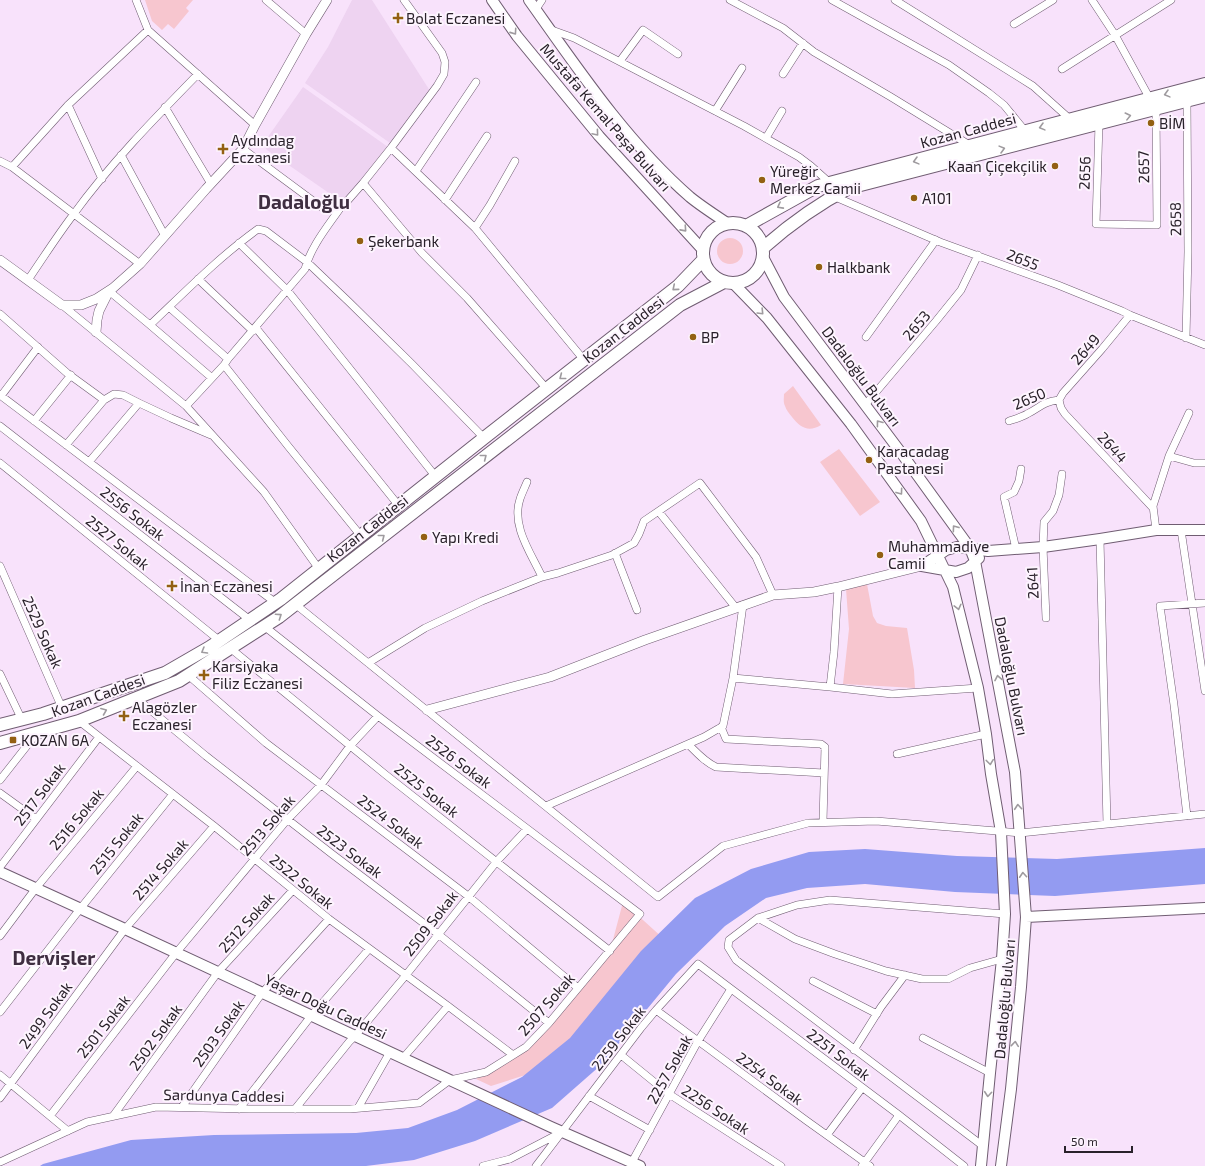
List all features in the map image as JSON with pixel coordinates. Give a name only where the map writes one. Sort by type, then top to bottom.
[{"type":"highway","name":"Kozan Caddesi","points":[[763,252],[787,227],[833,196],[849,188],[1099,123],[1205,84]]},
{"type":"highway","name":"Kozan Caddesi","points":[[746,226],[818,186],[1071,120],[1153,104],[1187,101],[1205,96]]},
{"type":"highway","points":[[727,223],[736,223],[746,226],[754,231],[759,239],[763,252],[760,267],[753,276],[744,281],[729,283],[714,277],[707,270],[703,255],[705,240],[710,232],[718,226],[727,223]]},
{"type":"highway","name":"Kozan Caddesi","points":[[0,743],[78,721],[179,681],[188,675],[225,644],[250,620],[276,603],[678,286],[703,255]]},
{"type":"highway","name":"Kozan Caddesi","points":[[0,725],[62,708],[165,673],[264,626],[279,617],[680,305],[729,283]]},
{"type":"main road","name":"Mustafa Kemal Paşa Bulvarı","points":[[492,0],[517,36],[599,136],[703,255]]},
{"type":"main road","name":"Mustafa Kemal Paşa Bulvarı","points":[[529,0],[599,97],[633,139],[655,163],[691,197],[727,223]]},
{"type":"main road","name":"Dadaloğlu Bulvarı","points":[[763,252],[784,297],[970,548],[975,560],[1015,772],[1026,916],[1011,1090],[1002,1165]]},
{"type":"main road","name":"Dadaloğlu Bulvarı","points":[[729,283],[767,318],[851,424],[921,521],[953,587],[978,688],[1001,832],[1004,902],[1002,959],[981,1166]]},
{"type":"main road","points":[[922,566],[946,550],[957,547],[988,551],[1043,547],[1156,530],[1205,530]]},
{"type":"main road","points":[[922,566],[956,572],[968,568],[975,560],[988,551]]},
{"type":"main road","name":"Yaşar Doğu Caddesi","points":[[0,872],[562,1132],[636,1164]]},
{"type":"main road","points":[[1026,916],[1205,908]]},
{"type":"street","points":[[136,0],[148,30],[255,126]]},
{"type":"street","points":[[266,0],[306,34]]},
{"type":"street","points":[[62,305],[81,305],[96,299],[113,288],[140,264],[243,149],[306,34],[327,0]]},
{"type":"street","points":[[186,406],[226,362],[305,269],[306,262],[320,237],[342,207],[391,148],[437,86],[444,74],[445,62],[442,53],[404,0]]},
{"type":"street","points":[[536,9],[542,0]]},
{"type":"street","points":[[730,0],[783,28],[814,52],[971,146]]},
{"type":"street","points":[[832,0],[949,65],[1004,105],[1026,132]]},
{"type":"street","points":[[895,0],[1033,86],[1071,120]]},
{"type":"street","points":[[1014,24],[1053,0]]},
{"type":"street","points":[[1092,0],[1115,35],[1153,104]]},
{"type":"street","points":[[1062,69],[1115,35],[1159,3],[1171,0]]},
{"type":"street","points":[[549,29],[574,38],[620,61],[766,138],[811,166],[830,183]]},
{"type":"street","points":[[12,167],[68,105],[148,30]]},
{"type":"street","points":[[620,61],[643,30],[678,54]]},
{"type":"street","points":[[783,74],[803,43]]},
{"type":"street","points":[[715,111],[742,68]]},
{"type":"street","points":[[28,280],[73,215],[121,155],[198,74]]},
{"type":"street","points":[[416,171],[476,82]]},
{"type":"street","name":"2658","points":[[1186,338],[1188,252],[1187,101]]},
{"type":"street","name":"2657","points":[[1096,224],[1157,225],[1153,104]]},
{"type":"street","points":[[68,105],[102,179]]},
{"type":"street","points":[[165,107],[211,184]]},
{"type":"street","points":[[766,138],[782,111]]},
{"type":"street","name":"2656","points":[[1096,224],[1099,123]]},
{"type":"street","points":[[445,200],[487,136]]},
{"type":"street","points":[[391,148],[475,228],[584,360]]},
{"type":"street","points":[[243,149],[324,208],[336,210],[342,207]]},
{"type":"street","points":[[121,155],[165,236]]},
{"type":"street","points":[[0,161],[12,167],[73,215],[140,264]]},
{"type":"street","points":[[475,228],[490,206],[515,161]]},
{"type":"street","points":[[363,183],[422,253],[467,298],[547,389]]},
{"type":"street","name":"2655","points":[[833,196],[936,240],[1115,308],[1130,316],[1205,345]]},
{"type":"street","points":[[150,325],[198,279],[239,243],[258,229],[266,231],[306,262],[412,364],[484,438]]},
{"type":"street","points":[[866,337],[936,240]]},
{"type":"street","points":[[239,243],[287,290],[436,477]]},
{"type":"street","name":"2653","points":[[865,405],[961,290],[978,255]]},
{"type":"street","points":[[0,260],[62,305],[186,406],[264,492],[319,569]]},
{"type":"street","points":[[198,279],[254,329],[399,506]]},
{"type":"street","points":[[109,291],[212,378]]},
{"type":"street","points":[[96,332],[99,311],[109,291]]},
{"type":"street","points":[[169,307],[226,362],[288,446],[361,536]]},
{"type":"street","name":"2649","points":[[1059,400],[1063,393],[1130,316]]},
{"type":"street","points":[[1,318],[104,400]]},
{"type":"street","points":[[38,347],[0,396],[276,603]]},
{"type":"street","points":[[34,421],[71,375]]},
{"type":"street","points":[[66,445],[104,400],[114,394],[123,395],[171,418],[214,436]]},
{"type":"street","name":"2650","points":[[1009,421],[1027,415],[1049,401],[1059,400]]},
{"type":"street","name":"2644","points":[[1059,400],[1061,408],[1065,414],[1153,508]]},
{"type":"street","points":[[89,462],[139,403]]},
{"type":"street","points":[[1156,530],[1153,506],[1169,456],[1189,413]]},
{"type":"street","name":"2556 Sokak","points":[[0,426],[250,620]]},
{"type":"street","points":[[1169,456],[1194,463],[1205,463]]},
{"type":"street","name":"2527 Sokak","points":[[0,463],[225,644]]},
{"type":"street","points":[[1016,549],[1004,497],[1014,492],[1022,469]]},
{"type":"street","name":"2641","points":[[1046,618],[1043,547],[1044,522],[1053,511],[1059,495],[1062,474]]},
{"type":"street","points":[[527,482],[519,500],[518,518],[521,532],[542,577]]},
{"type":"street","points":[[368,663],[425,628],[482,601],[542,577],[615,553],[634,543],[644,521],[700,483],[756,557],[773,595]]},
{"type":"street","points":[[546,806],[704,737],[723,726],[733,678],[740,607],[659,512]]},
{"type":"street","points":[[1181,530],[1192,604],[1203,662],[1205,691]]},
{"type":"street","points":[[1100,539],[1107,824]]},
{"type":"street","points":[[615,553],[637,610]]},
{"type":"street","name":"2529 Sokak","points":[[0,566],[62,708]]},
{"type":"street","points":[[427,710],[550,676],[645,640],[773,595],[814,592],[922,566]]},
{"type":"street","points":[[830,687],[838,587]]},
{"type":"street","points":[[1187,816],[1174,705],[1160,606],[1205,603]]},
{"type":"street","points":[[295,604],[658,897],[723,846],[808,823],[876,821],[1020,833],[1205,814]]},
{"type":"street","name":"2526 Sokak","points":[[264,626],[378,716],[640,914]]},
{"type":"street","name":"2525 Sokak","points":[[225,644],[350,746],[610,951]]},
{"type":"street","points":[[0,674],[22,720]]},
{"type":"street","name":"2524 Sokak","points":[[188,675],[266,743],[468,896],[578,988]]},
{"type":"street","points":[[733,678],[892,694],[978,688]]},
{"type":"street","name":"2523 Sokak","points":[[136,698],[206,756],[438,934],[549,1023]]},
{"type":"street","name":"2513 Sokak","points":[[176,953],[254,859],[321,784],[350,746],[378,716]]},
{"type":"street","name":"2522 Sokak","points":[[78,721],[214,826],[329,919],[513,1055]]},
{"type":"street","points":[[721,727],[726,739],[820,744],[825,747],[823,822]]},
{"type":"street","points":[[0,780],[38,733]]},
{"type":"street","points":[[897,754],[986,734]]},
{"type":"street","name":"2517 Sokak","points":[[0,867],[99,737]]},
{"type":"street","points":[[688,744],[709,764],[716,767],[824,773]]},
{"type":"street","name":"2516 Sokak","points":[[0,936],[36,888],[137,766]]},
{"type":"street","points":[[0,793],[36,819]]},
{"type":"street","name":"2515 Sokak","points":[[0,1012],[172,794]]},
{"type":"street","name":"2514 Sokak","points":[[125,929],[214,826]]},
{"type":"street","name":"2509 Sokak","points":[[295,1109],[406,975],[497,861],[528,829]]},
{"type":"street","name":"2512 Sokak","points":[[218,972],[293,890]]},
{"type":"street","points":[[983,1146],[736,960],[728,947],[729,940],[758,918],[796,905],[830,900],[1004,914]]},
{"type":"street","name":"2507 Sokak","points":[[450,1080],[486,1072],[526,1047],[549,1023],[640,914]]},
{"type":"street","points":[[758,918],[795,939],[835,954],[886,971],[922,979],[948,979],[970,968],[1002,959]]},
{"type":"street","name":"2503 Sokak","points":[[182,1108],[262,993],[329,919]]},
{"type":"street","name":"2499 Sokak","points":[[0,1098],[125,929]]},
{"type":"street","points":[[239,1109],[311,1016],[369,949]]},
{"type":"street","name":"2501 Sokak","points":[[50,1116],[176,953]]},
{"type":"street","name":"2251 Sokak","points":[[698,964],[899,1115],[964,1166]]},
{"type":"street","name":"2259 Sokak","points":[[536,1166],[656,1010],[698,964]]},
{"type":"street","name":"2502 Sokak","points":[[113,1116],[218,972]]},
{"type":"street","points":[[854,1050],[877,1014],[905,975]]},
{"type":"street","points":[[813,981],[877,1014]]},
{"type":"street","name":"2257 Sokak","points":[[636,1164],[650,1130],[669,1094],[698,1041],[731,989]]},
{"type":"street","points":[[402,1058],[448,1006]]},
{"type":"street","name":"2254 Sokak","points":[[656,1010],[865,1165]]},
{"type":"street","points":[[923,1038],[990,1073]]},
{"type":"street","points":[[358,1108],[390,1052]]},
{"type":"street","name":"2256 Sokak","points":[[621,1054],[669,1094],[780,1166]]},
{"type":"street","points":[[0,1075],[68,1131]]},
{"type":"street","name":"Sardunya Caddesi","points":[[0,1162],[87,1122],[156,1107],[295,1109],[358,1108],[419,1103],[450,1080]]},
{"type":"street","points":[[826,1135],[862,1088]]},
{"type":"street","points":[[589,1096],[650,1130]]},
{"type":"street","points":[[865,1165],[899,1115]]},
{"type":"street","points":[[483,1166],[510,1159],[562,1132]]},
{"type":"shaded area","points":[[145,0],[193,0],[186,8],[189,11],[174,29],[168,24],[162,30],[152,21]]},
{"type":"shaded area","points":[[352,0],[372,0],[432,94],[390,143],[305,83],[328,47]]},
{"type":"shaded area","points":[[303,87],[388,147],[346,201],[339,200],[267,150],[263,144]]},
{"type":"shaded area","points":[[730,238],[739,242],[743,251],[739,260],[730,264],[721,260],[717,251],[721,242]]},
{"type":"shaded area","points":[[793,386],[821,425],[812,429],[805,428],[798,424],[788,412],[784,403],[784,394]]},
{"type":"shaded area","points":[[839,449],[880,502],[860,516],[820,462]]},
{"type":"shaded area","points":[[867,584],[873,616],[877,623],[886,626],[907,628],[914,670],[915,688],[843,684],[849,629],[846,589]]},
{"type":"shaded area","points":[[623,902],[664,939],[594,1022],[538,1071],[491,1086],[476,1079],[521,1050],[610,951]]},
{"type":"water","points":[[1205,848],[1205,884],[1055,896],[955,892],[865,884],[807,888],[766,898],[725,926],[676,974],[601,1065],[552,1108],[475,1141],[414,1160],[366,1166],[40,1166],[131,1140],[214,1135],[356,1133],[408,1128],[457,1110],[522,1077],[570,1038],[641,951],[695,898],[751,869],[809,852],[865,849],[957,856],[1057,859]]},
{"type":"place","name":"Bolat Eczanesi","points":[[398,18]]},
{"type":"place","name":"BİM","points":[[1151,123]]},
{"type":"place","name":"Aydındag Eczanesi","points":[[223,149]]},
{"type":"place","name":"Kaan Çiçekçilik","points":[[1055,166]]},
{"type":"place","name":"Yüreğir Merkez Camii","points":[[762,180]]},
{"type":"place","name":"A101","points":[[914,198]]},
{"type":"place","name":"Şekerbank","points":[[360,241]]},
{"type":"place","name":"Halkbank","points":[[819,267]]},
{"type":"place","name":"BP","points":[[693,337]]},
{"type":"place","name":"Karacadag Pastanesi","points":[[869,460]]},
{"type":"place","name":"Yapı Kredi","points":[[424,537]]},
{"type":"place","name":"Muhammadiye Camii","points":[[880,555]]},
{"type":"place","name":"İnan Eczanesi","points":[[172,586]]},
{"type":"place","name":"Karsiyaka Filiz Eczanesi","points":[[204,675]]},
{"type":"place","name":"Alagözler Eczanesi","points":[[124,716]]},
{"type":"place","name":"KOZAN 6A","points":[[13,740]]},
{"type":"district","name":"Dadaloğlu","points":[[304,201]]},
{"type":"district","name":"Dervişler","points":[[54,957]]}]
